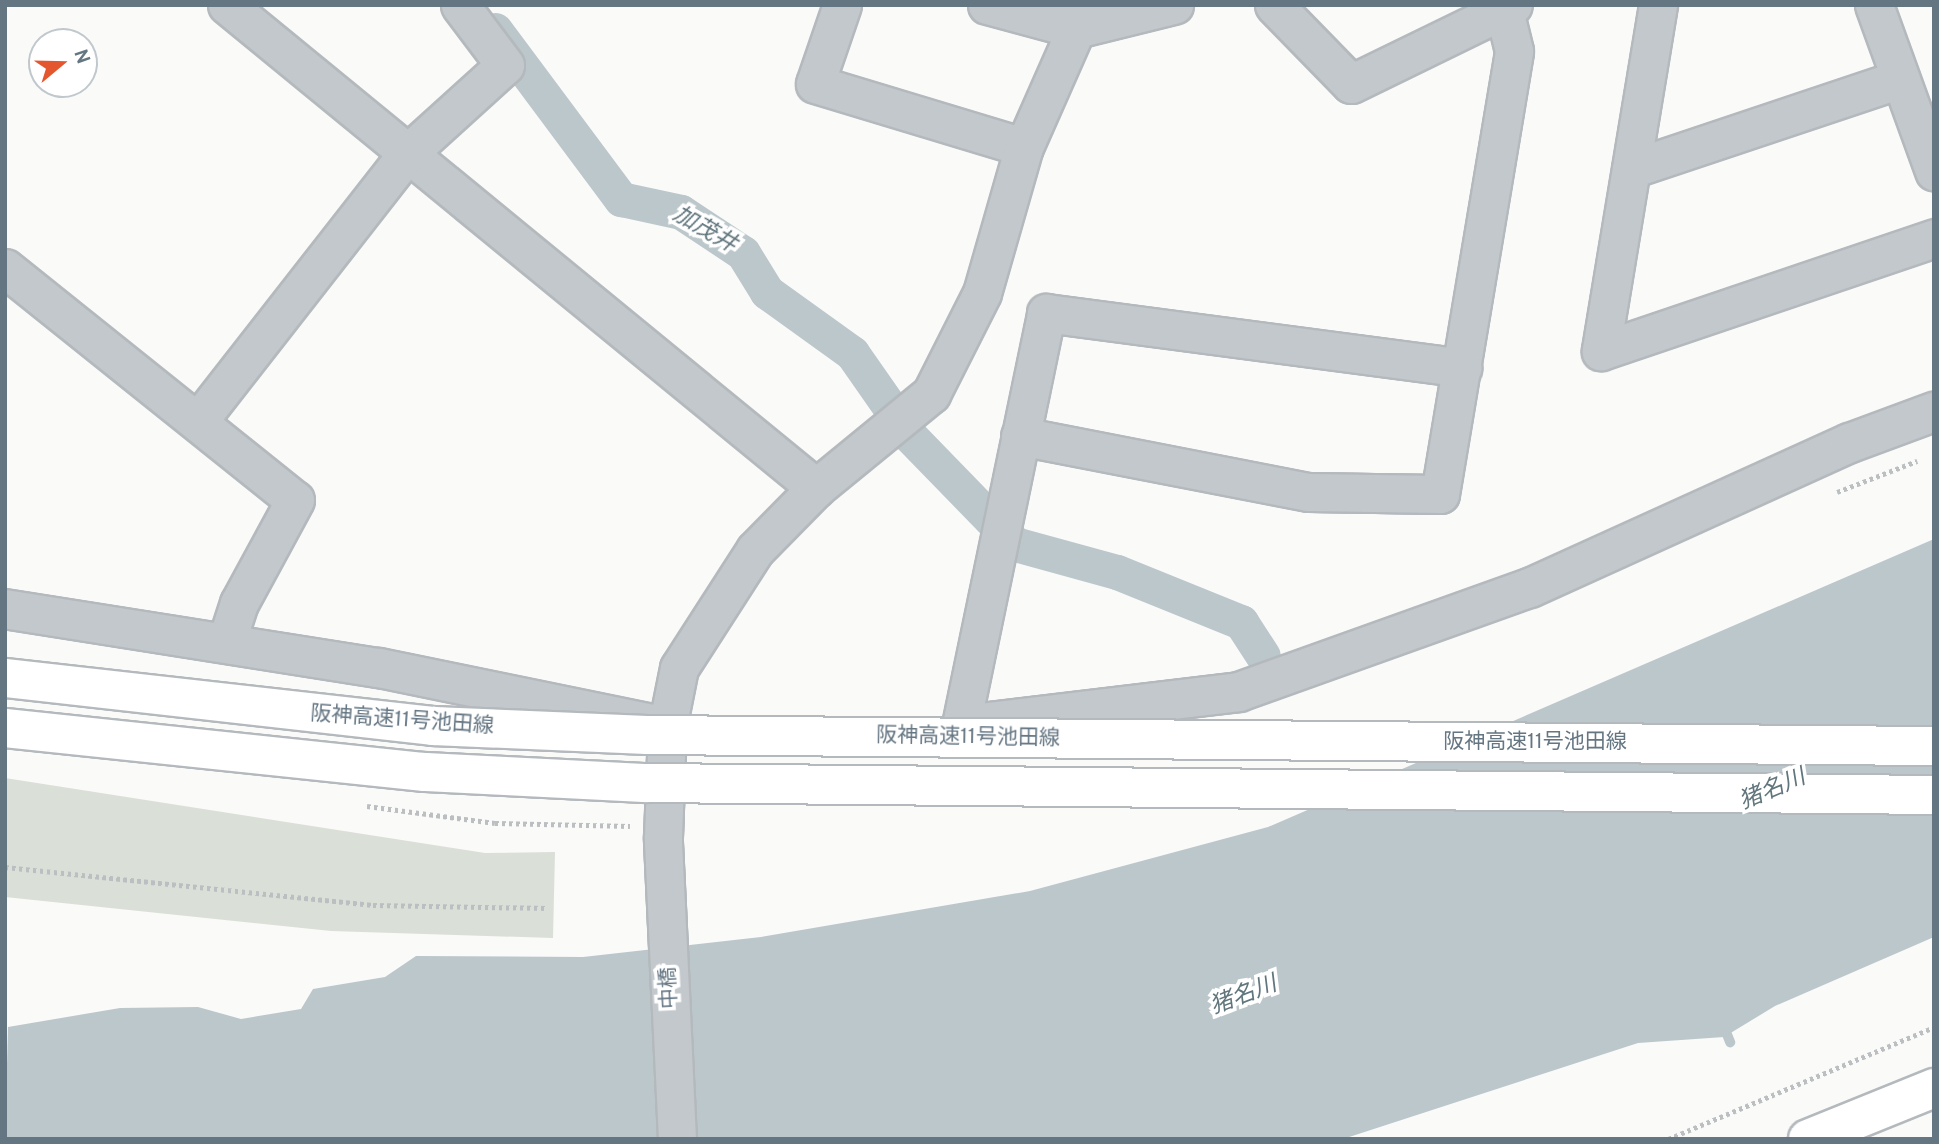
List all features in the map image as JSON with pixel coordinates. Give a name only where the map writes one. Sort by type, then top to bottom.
[{"type":"highway","name":"阪神高速11号池田線","points":[[5,678],[433,726],[647,735],[1934,746]]},
{"type":"highway","points":[[5,728],[425,772],[645,783],[1934,795]]},
{"type":"highway","points":[[1808,1139],[1934,1088]]},
{"type":"street","points":[[227,5],[816,488]]},
{"type":"street","points":[[198,420],[407,154],[505,65],[460,5]]},
{"type":"street","points":[[842,5],[815,84],[1024,147]]},
{"type":"street","points":[[986,5],[1074,17],[1174,5]]},
{"type":"street","points":[[1020,436],[1309,492],[1440,494],[1514,51],[1508,7],[1351,84],[1274,5]]},
{"type":"street","points":[[1658,5],[1601,351],[1934,238]]},
{"type":"street","points":[[1874,5],[1934,172]]},
{"type":"street","name":"中橋","points":[[677,1139],[663,837],[667,728],[679,668],[755,550],[816,488],[931,394],[982,293],[1024,147],[1074,17]]},
{"type":"street","points":[[1630,169],[1900,79]]},
{"type":"street","points":[[5,268],[295,500],[239,603],[226,643]]},
{"type":"street","points":[[961,725],[1046,313],[1462,368]]},
{"type":"street","points":[[5,610],[226,643],[667,728],[961,725],[1240,692],[1530,588],[1850,443],[1934,412]]},
{"type":"path","points":[[5,867],[373,905],[547,908]]},
{"type":"path","points":[[1668,1139],[1934,1027]]},
{"type":"shaded area","points":[[5,778],[485,853],[555,852],[553,938],[331,931],[5,897]]},
{"type":"water","name":"猪名川","points":[[1934,539],[1934,937],[1775,1006],[1724,1037],[1638,1043],[1343,1139],[5,1139],[8,1027],[120,1008],[198,1007],[241,1019],[301,1009],[313,989],[385,977],[416,956],[583,957],[761,937],[1030,891],[1268,827]]},
{"type":"waterway","name":"加茂井","points":[[495,30],[621,199],[681,212],[743,253],[767,292],[852,353],[910,436],[1015,544],[1117,572],[1241,622],[1263,656]]},
{"type":"waterway","points":[[1722,1022],[1730,1042]]}]
